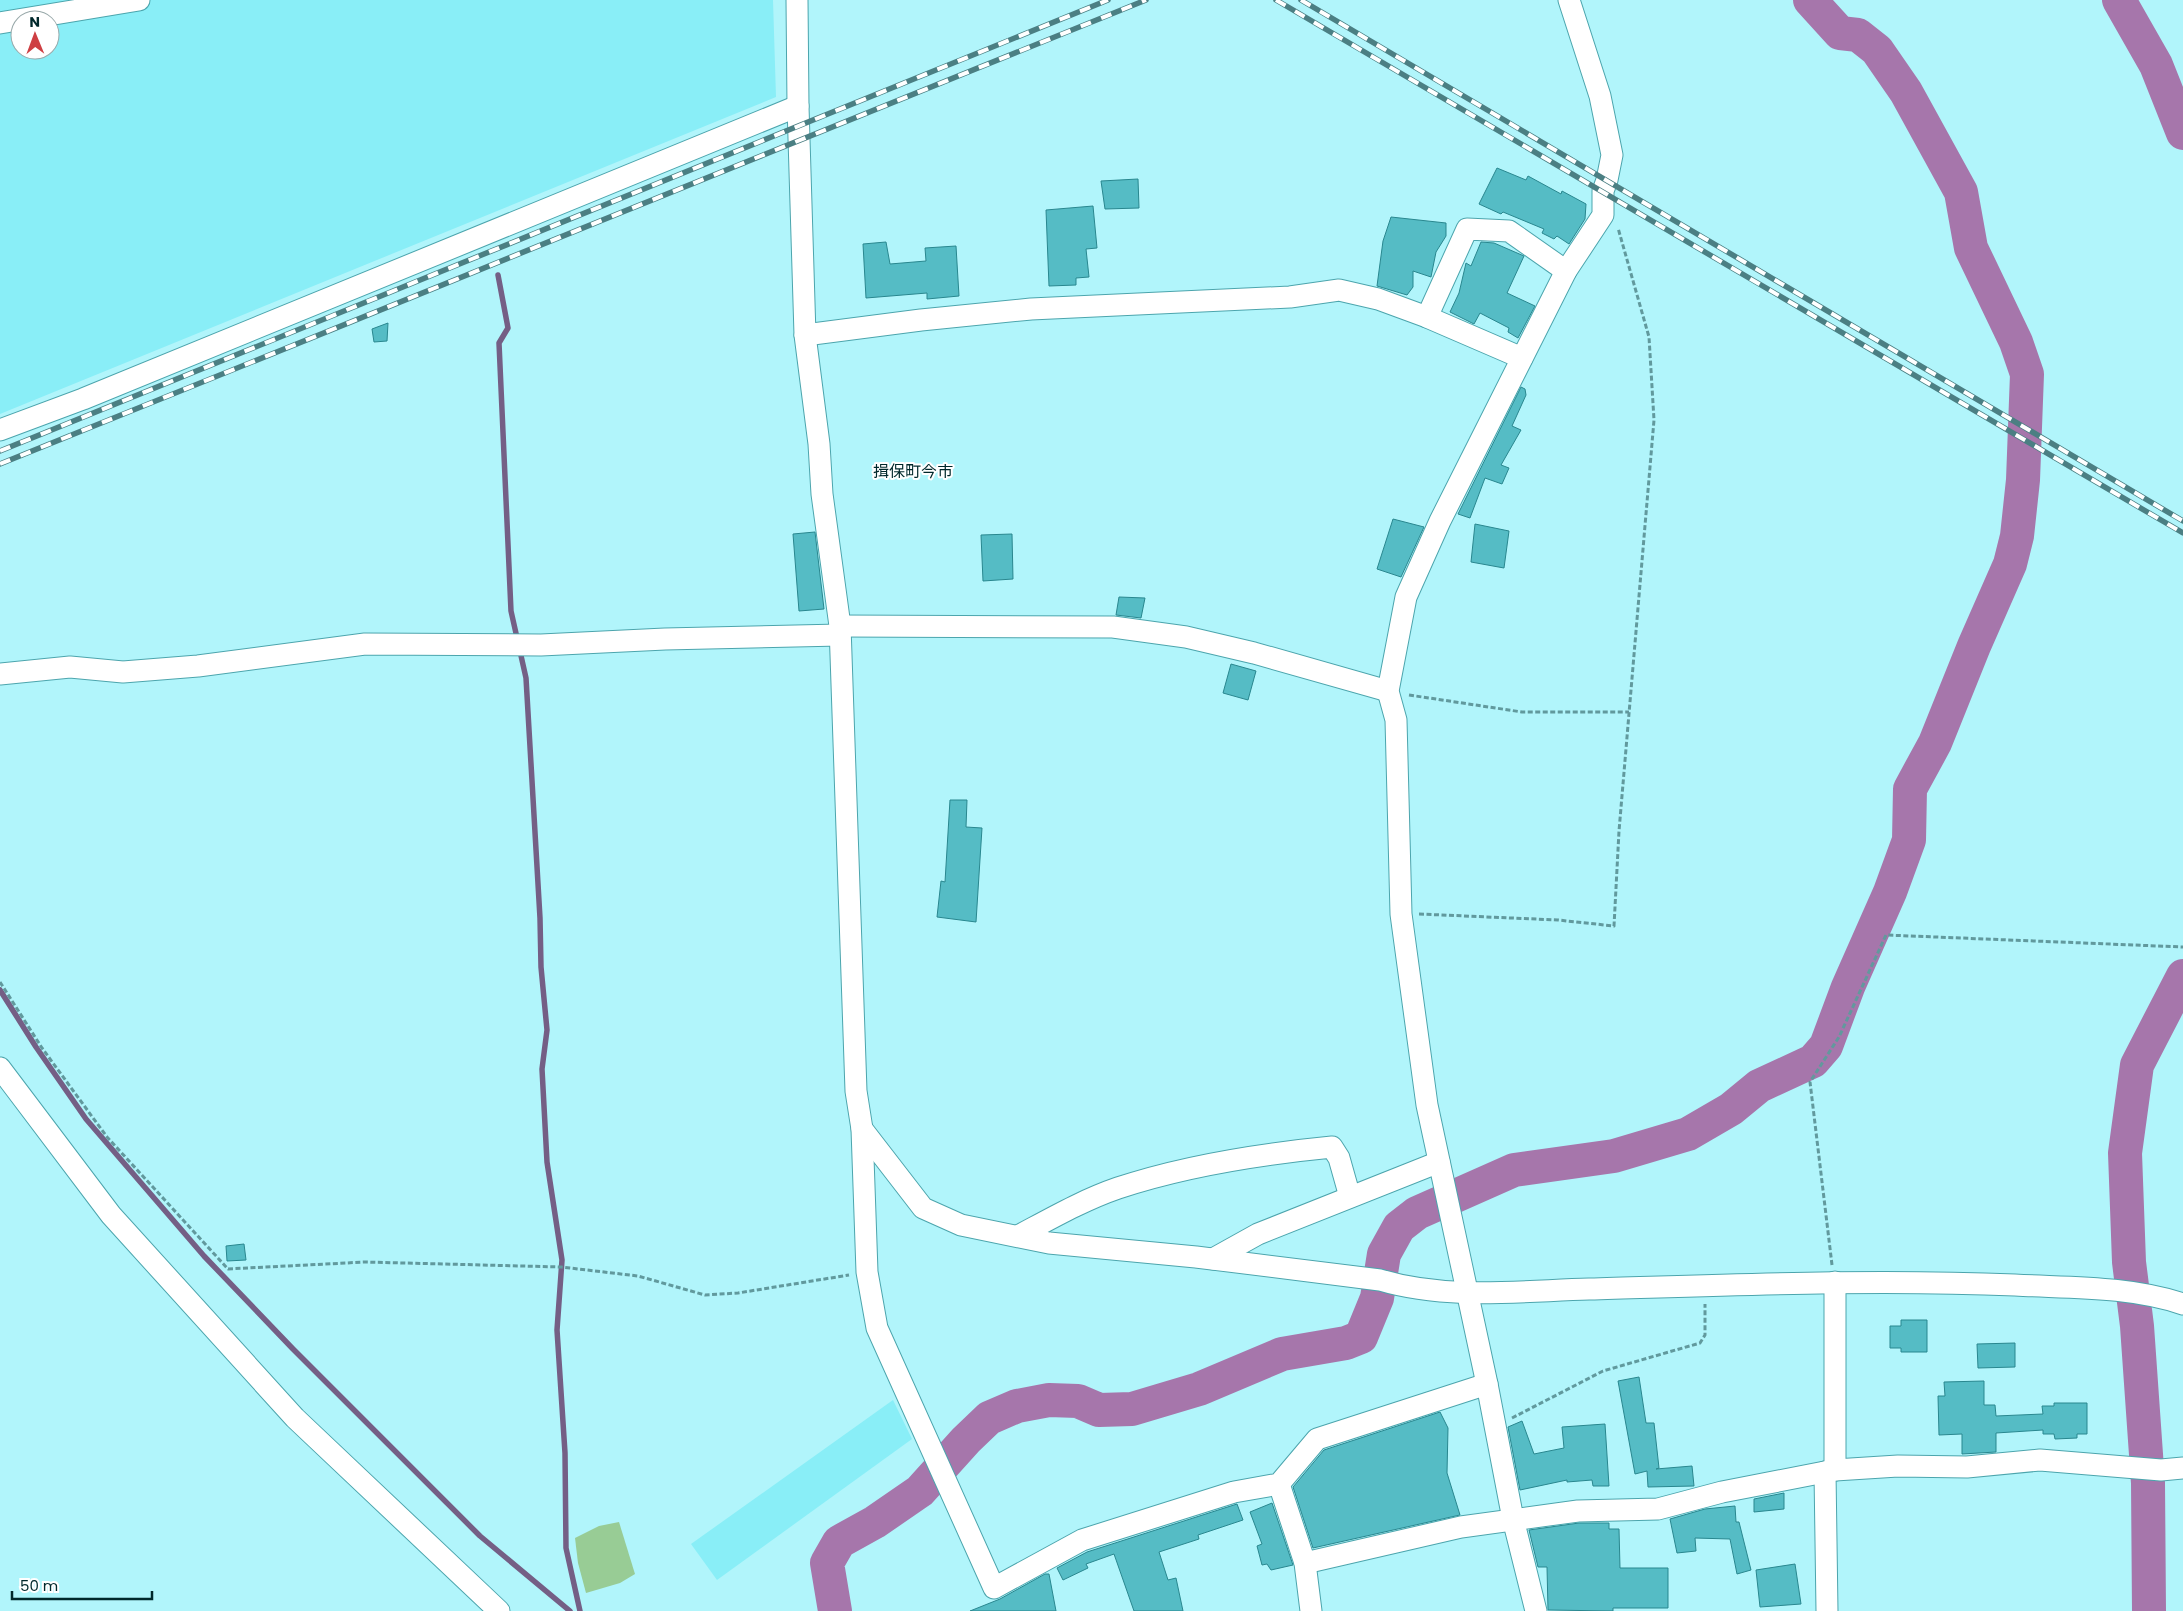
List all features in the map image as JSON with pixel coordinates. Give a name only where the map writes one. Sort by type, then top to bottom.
[{"type":"street","points":[[0,23],[139,0]]},
{"type":"street","points":[[797,0],[798,106],[805,335],[819,444],[822,494],[840,630],[856,1091],[862,1128],[866,1272],[881,1337],[994,1588],[1082,1540],[1234,1492],[1279,1484],[1317,1439],[1488,1384]]},
{"type":"street","points":[[1536,1611],[1513,1519],[1488,1384],[1427,1105],[1401,914],[1396,720],[1388,691],[1406,597],[1440,521],[1566,270],[1603,215],[1603,191],[1608,180],[1612,155],[1600,96],[1569,0]]},
{"type":"street","points":[[0,430],[83,399],[798,106]]},
{"type":"street","points":[[1427,317],[1467,229],[1509,231],[1566,270]]},
{"type":"street","points":[[805,335],[921,320],[1022,310],[1290,297],[1339,290],[1378,299],[1427,317],[1522,358]]},
{"type":"street","points":[[0,674],[70,667],[132,672],[198,666],[364,644],[541,645],[840,630],[1113,627],[1186,637],[1254,653],[1388,691]]},
{"type":"street","points":[[0,1068],[111,1215],[294,1418],[499,1611]]},
{"type":"street","points":[[862,1128],[923,1208],[961,1225],[1049,1243],[1213,1259],[1380,1280],[1404,1287],[1468,1293],[1835,1282],[1953,1283],[2126,1290],[2183,1304]]},
{"type":"street","points":[[1018,1236],[1051,1218],[1116,1189],[1182,1170],[1270,1154],[1332,1147],[1339,1158],[1350,1197]]},
{"type":"street","points":[[1213,1259],[1258,1234],[1439,1162]]},
{"type":"street","points":[[1827,1611],[1835,1282]]},
{"type":"street","points":[[1305,1563],[1451,1529],[1578,1511],[1658,1509],[1722,1492],[1830,1471],[1898,1466],[1967,1467],[2040,1460],[2161,1470],[2183,1468]]},
{"type":"street","points":[[1279,1484],[1305,1563],[1311,1611]]},
{"type":"path","points":[[1401,914],[1558,920],[1614,926],[1619,831],[1654,420],[1649,337],[1617,224],[1603,215]]},
{"type":"path","points":[[1388,691],[1522,712],[1629,712]]},
{"type":"path","points":[[1835,1282],[1810,1082],[1839,1037],[1886,935],[2183,947]]},
{"type":"path","points":[[0,982],[42,1048],[107,1137],[228,1269],[365,1262],[561,1267],[638,1276],[705,1295],[738,1293],[866,1272]]},
{"type":"path","points":[[1496,1426],[1603,1371],[1700,1344],[1705,1335],[1706,1286]]},
{"type":"shaded area","points":[[0,0],[773,0],[776,97],[0,414]]},
{"type":"shaded area","points":[[893,1400],[912,1439],[717,1580],[691,1544]]},
{"type":"green space","points":[[619,1522],[635,1574],[620,1583],[586,1593],[578,1563],[575,1538],[599,1526]]},
{"type":"building","points":[[1497,168],[1526,180],[1528,176],[1561,194],[1562,191],[1586,204],[1585,219],[1569,244],[1557,236],[1554,239],[1542,233],[1544,229],[1479,204]]},
{"type":"building","points":[[1138,179],[1139,208],[1105,209],[1101,181]]},
{"type":"building","points":[[1093,206],[1097,248],[1086,249],[1089,277],[1076,278],[1076,285],[1049,286],[1046,210]]},
{"type":"building","points":[[1391,217],[1446,223],[1446,236],[1436,252],[1431,277],[1413,271],[1413,287],[1407,295],[1377,286],[1383,241]]},
{"type":"building","points":[[886,242],[890,264],[926,261],[925,248],[956,246],[959,296],[927,299],[927,293],[866,298],[863,244]]},
{"type":"building","points":[[1481,242],[1494,243],[1524,256],[1507,293],[1535,306],[1518,338],[1508,332],[1509,328],[1480,313],[1474,324],[1450,312],[1459,293],[1466,263],[1471,266]]},
{"type":"building","points":[[388,323],[387,341],[374,342],[372,329]]},
{"type":"building","points":[[1521,387],[1525,389],[1526,395],[1512,426],[1521,430],[1501,465],[1509,468],[1502,484],[1485,478],[1470,518],[1458,514]]},
{"type":"building","points":[[1393,519],[1424,527],[1401,577],[1377,569]]},
{"type":"building","points":[[1475,524],[1509,531],[1504,568],[1471,562]]},
{"type":"building","points":[[815,532],[824,609],[799,611],[793,534]]},
{"type":"building","points":[[1012,534],[1013,579],[983,581],[981,535]]},
{"type":"building","points":[[1119,597],[1145,598],[1141,618],[1116,615]]},
{"type":"building","points":[[1231,664],[1256,671],[1248,700],[1223,693]]},
{"type":"building","points":[[950,800],[967,800],[966,827],[982,828],[976,922],[937,917],[941,881],[945,882]]},
{"type":"building","points":[[244,1244],[246,1260],[227,1261],[226,1246]]},
{"type":"building","points":[[1901,1320],[1927,1320],[1927,1352],[1901,1352],[1901,1348],[1890,1348],[1890,1326],[1901,1326]]},
{"type":"building","points":[[2015,1343],[2015,1367],[1978,1368],[1977,1344]]},
{"type":"building","points":[[1639,1377],[1646,1423],[1654,1423],[1659,1468],[1656,1469],[1692,1466],[1694,1486],[1648,1487],[1647,1471],[1635,1474],[1618,1381]]},
{"type":"building","points":[[1984,1381],[1984,1405],[1995,1405],[1996,1416],[2043,1414],[2042,1406],[2054,1406],[2054,1403],[2087,1403],[2087,1434],[2077,1434],[2077,1438],[2055,1439],[2054,1434],[2043,1434],[2043,1430],[1996,1433],[1996,1452],[1962,1454],[1962,1434],[1939,1435],[1938,1396],[1945,1396],[1944,1382]]},
{"type":"building","points":[[1440,1412],[1448,1428],[1447,1473],[1460,1515],[1313,1548],[1293,1487],[1324,1450]]},
{"type":"building","points":[[1522,1421],[1534,1454],[1564,1448],[1562,1427],[1605,1424],[1609,1486],[1593,1486],[1592,1480],[1567,1482],[1567,1480],[1520,1490],[1508,1427]]},
{"type":"building","points":[[1784,1493],[1784,1509],[1754,1512],[1754,1499]]},
{"type":"building","points":[[1272,1503],[1293,1565],[1271,1570],[1267,1564],[1262,1565],[1257,1546],[1262,1544],[1250,1512]]},
{"type":"building","points":[[1237,1504],[1243,1520],[1198,1535],[1199,1539],[1159,1552],[1168,1580],[1176,1578],[1183,1611],[1134,1611],[1114,1554],[1086,1564],[1088,1568],[1063,1580],[1057,1568],[1087,1552]]},
{"type":"building","points":[[1735,1506],[1736,1522],[1739,1522],[1751,1570],[1737,1574],[1730,1539],[1695,1538],[1696,1551],[1677,1553],[1670,1519],[1705,1509]]},
{"type":"building","points":[[1579,1523],[1609,1523],[1609,1529],[1619,1529],[1620,1568],[1668,1568],[1668,1608],[1613,1608],[1613,1611],[1548,1610],[1547,1567],[1538,1567],[1529,1530]]},
{"type":"building","points":[[1795,1564],[1801,1604],[1760,1607],[1756,1570]]},
{"type":"building","points":[[1045,1574],[1049,1574],[1056,1611],[970,1611],[1000,1599]]},
{"type":"waterway","points":[[835,1611],[827,1563],[839,1542],[875,1522],[920,1491],[966,1440],[989,1418],[1017,1406],[1049,1400],[1078,1401],[1099,1410],[1132,1409],[1199,1389],[1282,1354],[1346,1343],[1361,1337],[1377,1298],[1384,1254],[1399,1227],[1417,1213],[1514,1170],[1614,1156],[1688,1134],[1731,1109],[1759,1086],[1813,1061],[1826,1046],[1848,987],[1890,892],[1909,840],[1910,789],[1935,743],[1974,646],[2010,564],[2017,536],[2023,480],[2027,374],[2016,342],[1971,248],[1961,192],[1906,92],[1877,50],[1858,35],[1840,33],[1810,0]]},
{"type":"waterway","points":[[2119,0],[2156,65],[2183,133]]},
{"type":"waterway","points":[[498,275],[508,328],[499,343],[511,611],[526,678],[540,918],[541,967],[547,1030],[542,1069],[547,1162],[562,1260],[557,1330],[565,1453],[566,1548],[580,1611]]},
{"type":"waterway","points":[[2149,1611],[2148,1483],[2137,1326],[2129,1262],[2125,1153],[2137,1065],[2183,976]]},
{"type":"waterway","points":[[0,990],[36,1047],[86,1119],[204,1256],[293,1349],[480,1536],[570,1611]]},
{"type":"railway","points":[[0,451],[1108,0]]},
{"type":"railway","points":[[0,464],[1146,0]]},
{"type":"railway","points":[[1276,0],[2183,533]]},
{"type":"railway","points":[[1301,0],[2183,521]]},
{"type":"district","name":"揖保町今市","points":[[913,471]]}]
